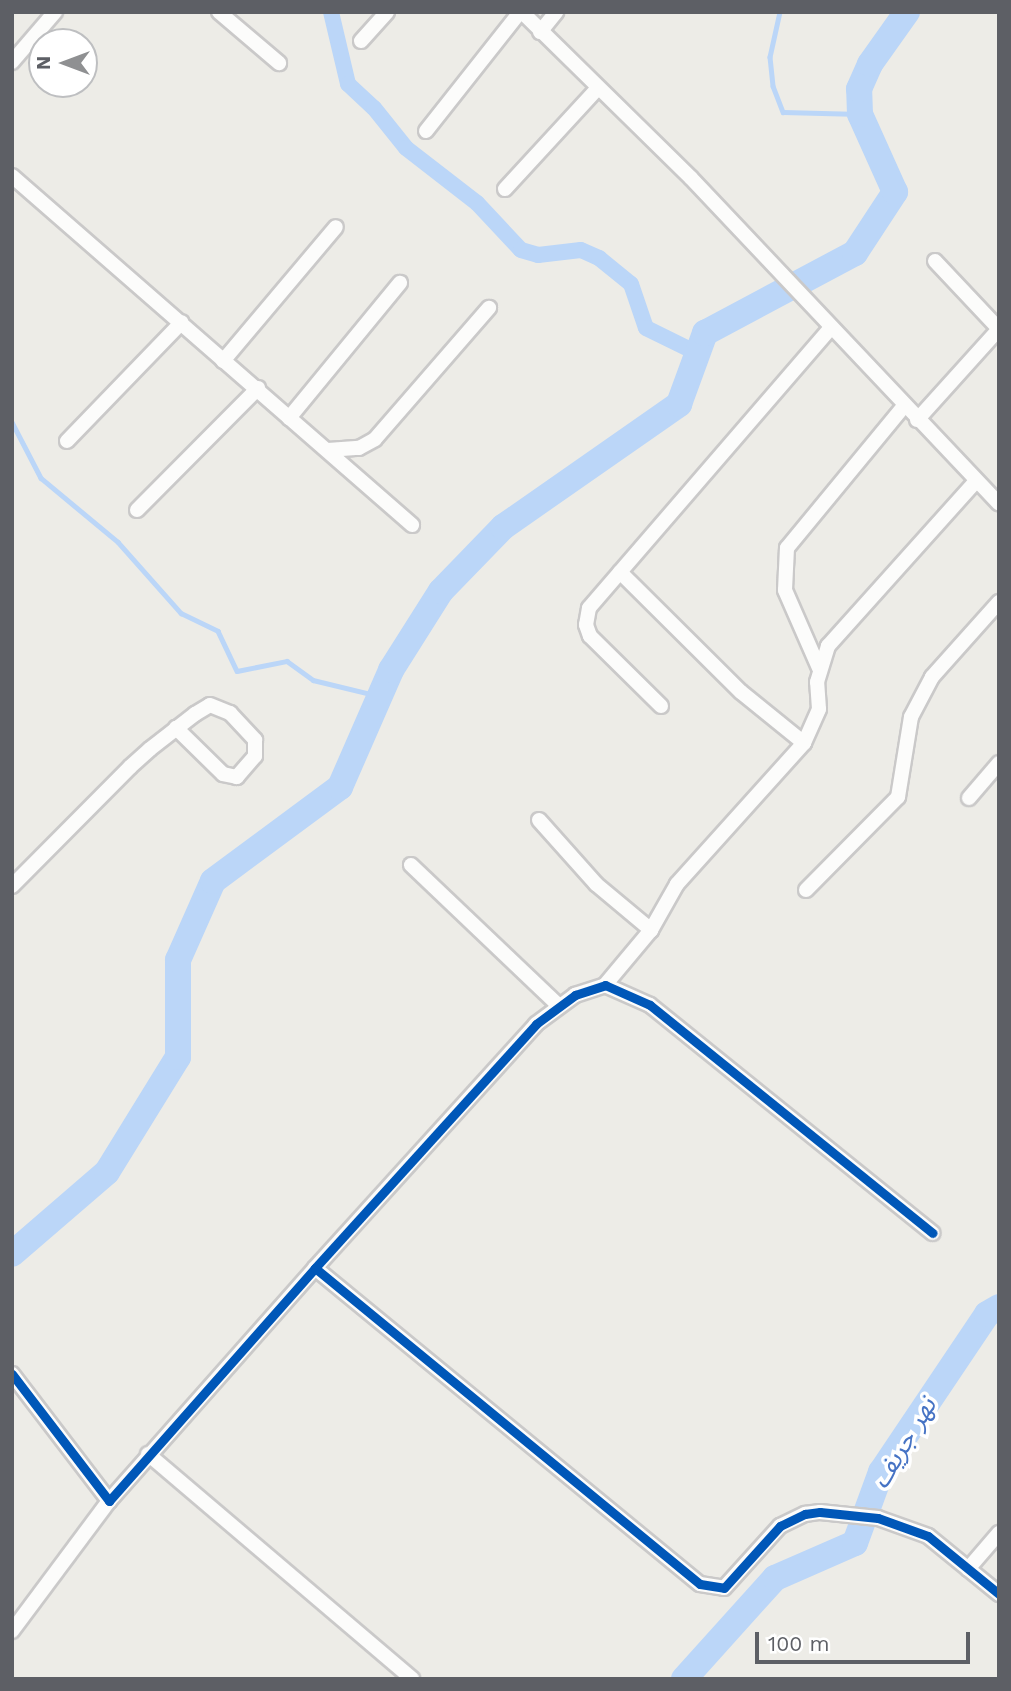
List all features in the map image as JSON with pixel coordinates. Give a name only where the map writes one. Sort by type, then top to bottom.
[{"type":"street","points":[[12,62],[55,12]]},
{"type":"street","points":[[219,12],[279,63]]},
{"type":"street","points":[[361,41],[387,12]]},
{"type":"street","points":[[426,131],[521,12],[691,178],[776,273],[999,504]]},
{"type":"street","points":[[540,32],[556,12]]},
{"type":"street","points":[[505,189],[597,89]]},
{"type":"street","points":[[12,176],[412,525]]},
{"type":"street","points":[[223,361],[336,227]]},
{"type":"street","points":[[917,420],[999,329],[935,261]]},
{"type":"street","points":[[289,418],[400,283]]},
{"type":"street","points":[[328,450],[359,448],[375,439],[489,308]]},
{"type":"street","points":[[67,441],[182,322]]},
{"type":"street","points":[[661,706],[590,636],[586,625],[589,608],[830,329]]},
{"type":"street","points":[[137,510],[258,388]]},
{"type":"street","points":[[819,668],[785,590],[787,548],[904,406]]},
{"type":"street","points":[[605,985],[651,930],[677,884],[804,743],[819,709],[819,668],[828,646],[976,481]]},
{"type":"street","points":[[620,572],[740,692],[804,743]]},
{"type":"street","points":[[806,890],[898,797],[911,718],[932,677],[999,602]]},
{"type":"street","points":[[12,886],[130,767],[176,728],[210,705],[218,704],[255,740],[255,756],[237,777],[223,774],[176,728]]},
{"type":"street","points":[[969,798],[999,763]]},
{"type":"street","points":[[539,820],[596,884],[651,930]]},
{"type":"street","points":[[411,865],[559,1006]]},
{"type":"street","points":[[12,1631],[109,1501],[148,1454],[315,1268],[536,1024],[559,1006],[590,988],[605,985],[650,1005],[933,1233]]},
{"type":"street","points":[[315,1268],[700,1584],[724,1588],[780,1526],[805,1514],[820,1512],[878,1518],[928,1536],[999,1594]]},
{"type":"street","points":[[12,1374],[109,1501]]},
{"type":"street","points":[[148,1454],[412,1679]]},
{"type":"street","points":[[968,1569],[999,1534]]},
{"type":"waterway","points":[[331,12],[348,84],[374,108],[406,148],[477,203],[521,250],[538,255],[581,250],[599,258],[631,284],[646,328],[697,353]]},
{"type":"waterway","points":[[780,12],[770,57],[773,86],[783,112],[860,114]]},
{"type":"waterway","points":[[12,1254],[107,1172],[178,1057],[178,960],[213,881],[340,787],[391,670],[441,591],[503,527],[679,404],[705,333],[855,253],[895,192],[860,114],[859,89],[870,64],[907,12]]},
{"type":"waterway","points":[[12,422],[41,478],[118,542],[181,613],[218,631],[237,671],[287,661],[313,680],[379,696]]},
{"type":"waterway","name":"نهر جريف","points":[[684,1679],[775,1578],[855,1543],[881,1472],[987,1314],[999,1307]]},
{"type":"cycle path","points":[[315,1268],[536,1024],[575,995],[605,985],[650,1005],[933,1233]]},
{"type":"cycle path","points":[[12,1374],[109,1501],[315,1268],[700,1584],[724,1588],[780,1526],[805,1514],[820,1512],[878,1518],[928,1536],[999,1594]]}]
